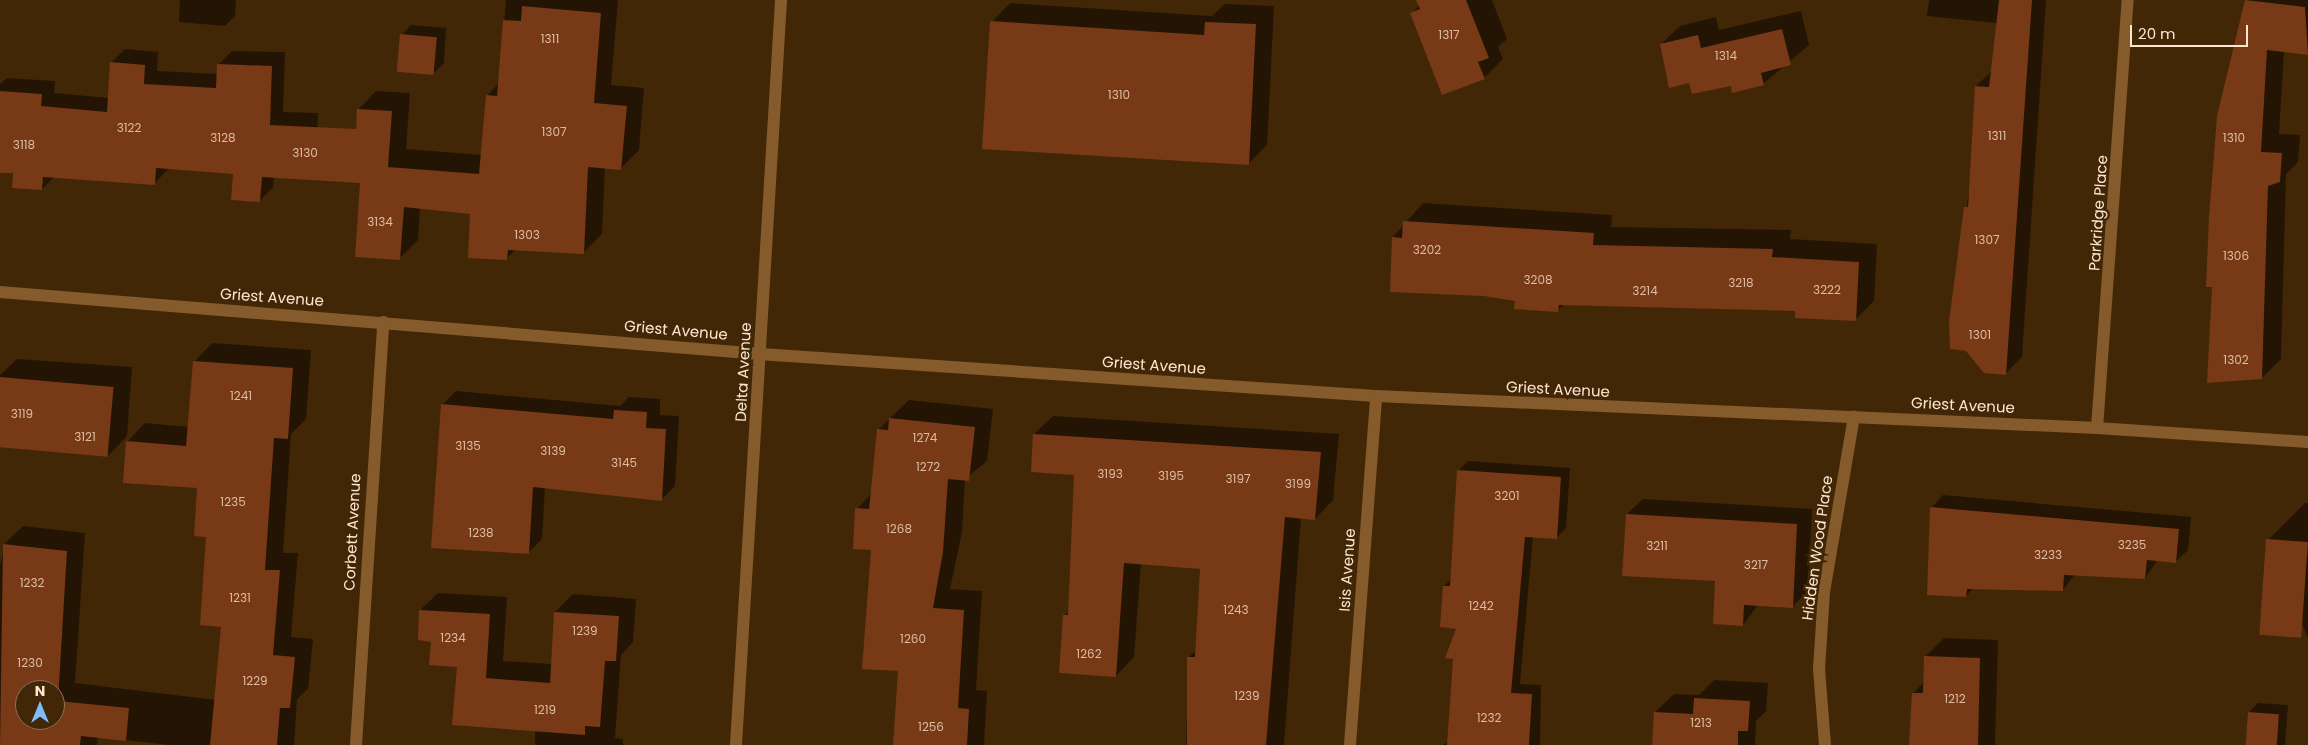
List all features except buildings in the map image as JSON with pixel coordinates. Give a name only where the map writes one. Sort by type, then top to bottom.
[{"type":"street","name":"Delta Avenue","points":[[736,745],[781,0]]},
{"type":"street","name":"Parkridge Place","points":[[2097,428],[2128,0]]},
{"type":"street","name":"Griest Avenue","points":[[0,292],[760,354],[1376,396],[2097,428],[2308,442]]},
{"type":"street","name":"Corbett Avenue","points":[[356,745],[383,322]]},
{"type":"street","name":"Isis Avenue","points":[[1350,745],[1376,396]]},
{"type":"street","name":"Hidden Wood Place","points":[[1825,745],[1819,669],[1824,592],[1854,417]]}]
